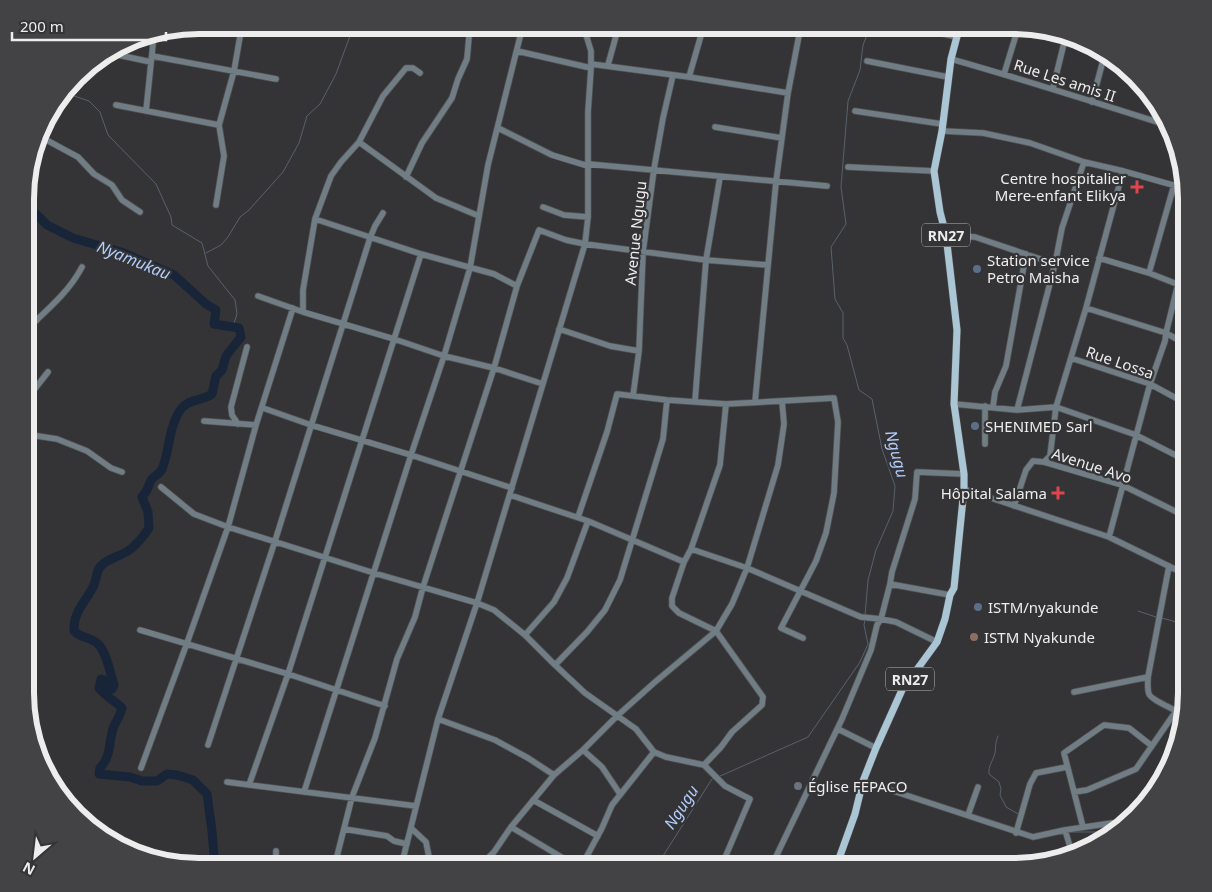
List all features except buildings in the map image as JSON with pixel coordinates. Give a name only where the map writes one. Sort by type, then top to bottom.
[{"type":"main road","name":"RN27","points":[[839,858],[855,814],[863,781],[876,748],[902,690],[937,642],[945,619],[950,595],[954,588],[964,474],[954,404],[957,330],[946,235],[940,212],[934,171],[942,128],[948,77],[958,34]]},
{"type":"street","points":[[216,205],[224,156],[219,125],[234,71],[240,34]]},
{"type":"street","points":[[406,177],[422,143],[452,98],[458,78],[467,59],[469,34]]},
{"type":"street","points":[[304,792],[444,356],[470,268],[488,165],[522,34]]},
{"type":"street","points":[[404,858],[438,718],[477,603],[585,244],[588,218],[588,101],[591,66],[591,51],[586,34]]},
{"type":"street","points":[[608,65],[617,34]]},
{"type":"street","points":[[689,77],[701,34]]},
{"type":"street","points":[[755,402],[776,182],[788,93],[799,34]]},
{"type":"street","points":[[944,34],[957,37]]},
{"type":"street","points":[[1004,74],[1016,34]]},
{"type":"street","points":[[146,111],[154,40]]},
{"type":"street","points":[[1053,88],[1064,42]]},
{"type":"street","points":[[517,51],[591,66],[608,65],[788,93]]},
{"type":"street","points":[[119,54],[276,79]]},
{"type":"street","name":"Rue Les amis II","points":[[952,59],[1053,88],[1159,122]]},
{"type":"street","points":[[867,61],[948,77]]},
{"type":"street","points":[[1092,102],[1103,61]]},
{"type":"street","points":[[303,312],[303,290],[315,219],[331,176],[358,142],[383,96],[406,68],[412,68],[420,73]]},
{"type":"street","name":"Avenue Ngugu","points":[[633,396],[639,351],[643,252],[654,169],[673,75]]},
{"type":"street","points":[[116,105],[219,125]]},
{"type":"street","points":[[854,111],[1030,143],[1084,162],[1123,170],[1178,186]]},
{"type":"street","points":[[715,127],[782,138]]},
{"type":"street","points":[[498,128],[552,155],[588,165],[654,169],[720,177],[827,186]]},
{"type":"street","points":[[45,139],[78,158],[94,174],[112,185],[122,200],[140,212]]},
{"type":"street","points":[[358,142],[436,198],[479,216]]},
{"type":"street","points":[[1017,410],[1055,264],[1062,228],[1084,162]]},
{"type":"street","points":[[848,168],[934,171]]},
{"type":"street","points":[[1044,462],[1050,456],[1056,407],[1086,308],[1123,170]]},
{"type":"street","points":[[695,401],[706,260],[720,177]]},
{"type":"street","points":[[1149,273],[1174,185]]},
{"type":"street","points":[[543,207],[564,215],[588,218]]},
{"type":"street","points":[[208,745],[238,658],[370,238],[383,213]]},
{"type":"street","points":[[315,219],[421,254],[494,274],[517,286]]},
{"type":"street","points":[[337,858],[352,797],[385,706],[398,659],[415,617],[494,368],[517,286],[539,230],[566,240],[585,244],[706,260],[768,265]]},
{"type":"street","points":[[946,235],[975,237],[1055,264]]},
{"type":"street","points":[[249,785],[288,674],[421,254]]},
{"type":"street","points":[[993,407],[995,392],[1006,366],[1026,254]]},
{"type":"street","points":[[1098,258],[1178,284],[1165,341],[1150,384],[1108,537]]},
{"type":"street","points":[[34,323],[54,305],[76,278],[82,267]]},
{"type":"street","points":[[258,296],[343,325],[543,384]]},
{"type":"street","points":[[141,768],[228,527],[256,425],[263,408],[293,308]]},
{"type":"street","points":[[1086,308],[1166,334],[1178,340]]},
{"type":"street","points":[[559,329],[610,346],[639,351]]},
{"type":"street","points":[[238,424],[232,415],[231,407],[247,347]]},
{"type":"street","name":"Rue Lossa","points":[[1071,358],[1150,384],[1178,399]]},
{"type":"street","points":[[34,390],[48,372]]},
{"type":"street","points":[[578,517],[607,432],[617,394],[726,404],[834,398],[838,422],[834,493],[826,533],[816,561],[780,628],[803,638]]},
{"type":"street","points":[[555,665],[605,610],[620,580],[663,439],[667,400]]},
{"type":"street","points":[[488,858],[554,775],[655,682],[716,631],[732,604],[748,568],[778,465],[784,424],[782,401]]},
{"type":"street","points":[[704,765],[732,732],[762,705],[763,697],[716,631],[679,612],[672,606],[672,598],[684,562],[691,548],[720,465],[726,404]]},
{"type":"street","points":[[954,404],[1017,410],[1056,407],[1136,435],[1178,456]]},
{"type":"street","points":[[985,406],[986,444]]},
{"type":"street","points":[[263,408],[310,425],[411,454],[512,488]]},
{"type":"street","points":[[204,421],[256,425]]},
{"type":"street","points":[[34,435],[57,439],[87,451],[111,468],[122,472]]},
{"type":"street","name":"Avenue Avo","points":[[1014,506],[1026,470],[1033,461],[1044,462],[1122,485],[1178,513]]},
{"type":"street","points":[[775,858],[838,729],[871,650],[877,625],[881,619],[896,556],[915,499],[917,472],[964,474]]},
{"type":"street","points":[[161,488],[194,514],[228,527],[477,603],[494,610],[525,635],[585,693],[636,730],[654,752],[666,757],[704,765],[725,786],[750,799],[725,858]]},
{"type":"street","points":[[964,489],[1108,537],[1178,570]]},
{"type":"street","points":[[510,495],[588,520],[684,562]]},
{"type":"street","points":[[525,635],[554,602],[567,578],[588,520]]},
{"type":"street","points":[[691,548],[748,568],[861,617],[896,622],[937,642]]},
{"type":"street","points":[[1074,792],[1087,790],[1136,768],[1177,710],[1151,697],[1148,692],[1148,677],[1169,566]]},
{"type":"street","points":[[890,584],[950,595]]},
{"type":"street","points":[[140,630],[238,658],[385,706]]},
{"type":"street","points":[[1074,692],[1148,677]]},
{"type":"street","points":[[438,718],[495,740],[554,775]]},
{"type":"street","points":[[1083,827],[1064,753],[1104,725],[1130,728],[1152,746]]},
{"type":"street","points":[[838,729],[876,748]]},
{"type":"street","points":[[583,750],[602,767],[620,794]]},
{"type":"street","points":[[585,858],[598,836],[612,806],[654,752]]},
{"type":"street","points":[[1016,833],[1030,784],[1036,773],[1067,767]]},
{"type":"street","points":[[863,781],[968,815],[1016,833],[1033,837],[1112,823]]},
{"type":"street","points":[[227,782],[416,806]]},
{"type":"street","points":[[968,815],[978,787]]},
{"type":"street","points":[[533,800],[598,836]]},
{"type":"street","points":[[511,827],[564,858]]},
{"type":"street","points":[[412,828],[426,842],[429,858]]},
{"type":"street","points":[[344,829],[387,836],[394,841],[407,844]]},
{"type":"street","points":[[1066,831],[1070,847]]},
{"type":"street","points":[[276,851],[276,858]]},
{"type":"waterway","points":[[206,253],[221,245],[240,217],[249,210],[283,172],[299,143],[307,116],[320,104],[336,74],[351,34]]},
{"type":"waterway","name":"Ngugu","points":[[865,616],[868,580],[876,550],[893,511],[895,486],[882,449],[872,399],[859,390],[847,345],[843,338],[843,313],[835,299],[831,247],[846,224],[841,187],[848,101],[860,70],[863,45],[867,34]]},
{"type":"waterway","points":[[71,95],[89,101],[100,112],[108,135],[156,184],[171,217],[172,225],[202,243],[208,266],[235,300],[237,314],[233,326]]},
{"type":"waterway","name":"Nyamukau","points":[[34,213],[47,225],[73,238],[121,252],[174,275],[206,304],[216,310],[214,324],[239,328],[241,337],[226,356],[222,370],[216,376],[212,394],[187,403],[177,416],[171,431],[167,455],[162,469],[151,480],[147,491],[142,497],[148,512],[149,528],[140,541],[131,549],[101,566],[94,585],[78,612],[74,624],[74,631],[76,633],[92,640],[101,648],[114,685],[112,689],[101,679],[99,688],[122,708],[114,726],[108,753],[99,774],[130,777],[142,781],[157,781],[167,774],[193,780],[207,794],[214,858]]},
{"type":"waterway","points":[[1138,611],[1156,617]]},
{"type":"waterway","points":[[1162,618],[1178,622]]},
{"type":"waterway","name":"Ngugu","points":[[718,777],[808,737],[860,662],[868,644],[864,625],[865,620]]},
{"type":"waterway","points":[[998,736],[989,774],[999,782],[1000,795],[1006,807],[1020,815]]},
{"type":"waterway","name":"Ngugu","points":[[662,858],[714,778]]},
{"type":"waterway","points":[[1068,832],[1102,832]]},
{"type":"place","name":"Centre hospitalier Mere-enfant Elikya","points":[[1137,187]]},
{"type":"place","name":"Station service Petro Maisha","points":[[977,269]]},
{"type":"place","name":"SHENIMED Sarl","points":[[975,426]]},
{"type":"place","name":"Hôpital Salama","points":[[1058,493]]},
{"type":"place","name":"ISTM/nyakunde","points":[[978,607]]},
{"type":"place","name":"ISTM Nyakunde","points":[[974,637]]},
{"type":"place","name":"Église FEPACO","points":[[798,786]]}]
